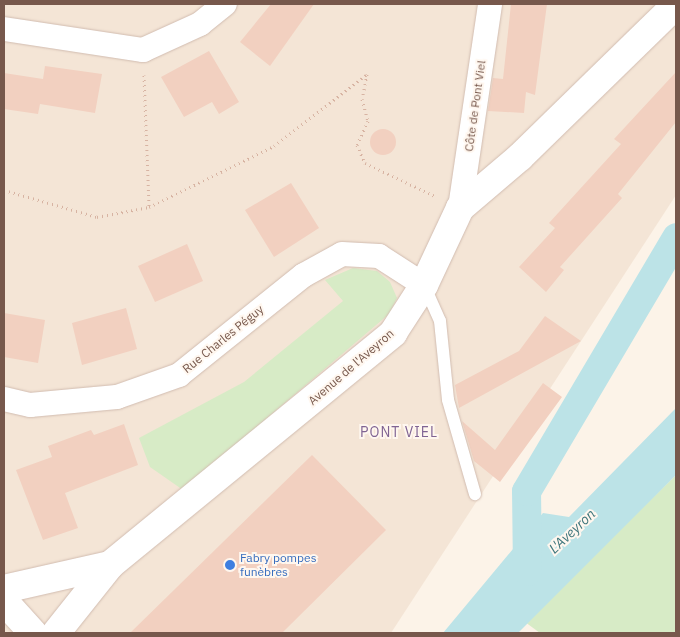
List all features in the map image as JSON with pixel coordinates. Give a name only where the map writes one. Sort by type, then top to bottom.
[{"type":"street","points":[[4,29],[143,50],[200,24],[225,4]]},
{"type":"street","name":"Côte de Pont Viel","points":[[460,208],[490,4]]},
{"type":"street","name":"Avenue de l'Aveyron","points":[[56,633],[110,565],[393,334],[424,285],[460,208],[520,157],[676,4]]},
{"type":"street","name":"Rue Charles Péguy","points":[[4,399],[30,404],[117,397],[179,375],[304,274],[342,254],[379,256],[424,285]]},
{"type":"street","name":"Avenue de l'Aveyron","points":[[4,589],[110,565]]},
{"type":"street","points":[[4,602],[33,633]]},
{"type":"lane","points":[[424,285],[440,321],[448,400],[475,494]]},
{"type":"path","points":[[143,50],[149,207]]},
{"type":"path","points":[[4,190],[97,217],[149,207],[274,146],[367,74],[362,99],[368,121],[357,145],[365,163],[460,208]]},
{"type":"shaded area","points":[[4,4],[676,4],[676,195],[391,633],[4,633]]},
{"type":"green space","points":[[353,268],[377,271],[390,282],[397,298],[389,314],[183,490],[150,467],[139,438],[244,382],[343,301],[325,280]]},
{"type":"green space","points":[[676,475],[676,633],[540,633],[525,622]]},
{"type":"water","name":"L'Aveyron","points":[[676,408],[676,475],[518,633],[443,633],[543,513],[569,517]]},
{"type":"building","points":[[271,4],[314,4],[270,66],[240,42]]},
{"type":"building","points":[[511,4],[547,4],[535,95],[526,92],[524,113],[488,111],[493,78],[503,79]]},
{"type":"building","points":[[209,51],[239,102],[219,114],[212,102],[184,117],[161,77]]},
{"type":"building","points":[[45,66],[102,74],[95,113],[40,104],[38,114],[4,109],[4,73],[43,79]]},
{"type":"building","points":[[676,72],[676,122],[618,194],[622,198],[560,267],[564,270],[546,292],[519,267],[555,228],[549,223],[621,144],[614,139]]},
{"type":"building","points":[[383,129],[392,133],[396,142],[392,151],[383,155],[374,151],[370,142],[374,133]]},
{"type":"building","points":[[291,183],[319,228],[274,257],[245,210]]},
{"type":"building","points":[[187,244],[203,281],[155,302],[138,266]]},
{"type":"building","points":[[126,308],[137,349],[82,365],[72,323]]},
{"type":"building","points":[[4,313],[45,320],[38,363],[4,357]]},
{"type":"building","points":[[545,316],[581,341],[459,408],[455,385],[519,351]]},
{"type":"building","points":[[543,383],[562,397],[500,482],[474,461],[462,421],[495,450]]},
{"type":"building","points":[[124,424],[138,465],[65,493],[78,528],[43,540],[16,470],[52,457],[48,446],[91,430],[94,435]]},
{"type":"building","points":[[312,455],[386,530],[282,633],[130,633]]},
{"type":"waterway","points":[[527,571],[526,491],[676,237]]},
{"type":"place","name":"Fabry pompes funèbres","points":[[230,565]]},
{"type":"district","name":"PONT VIEL","points":[[399,432]]}]
